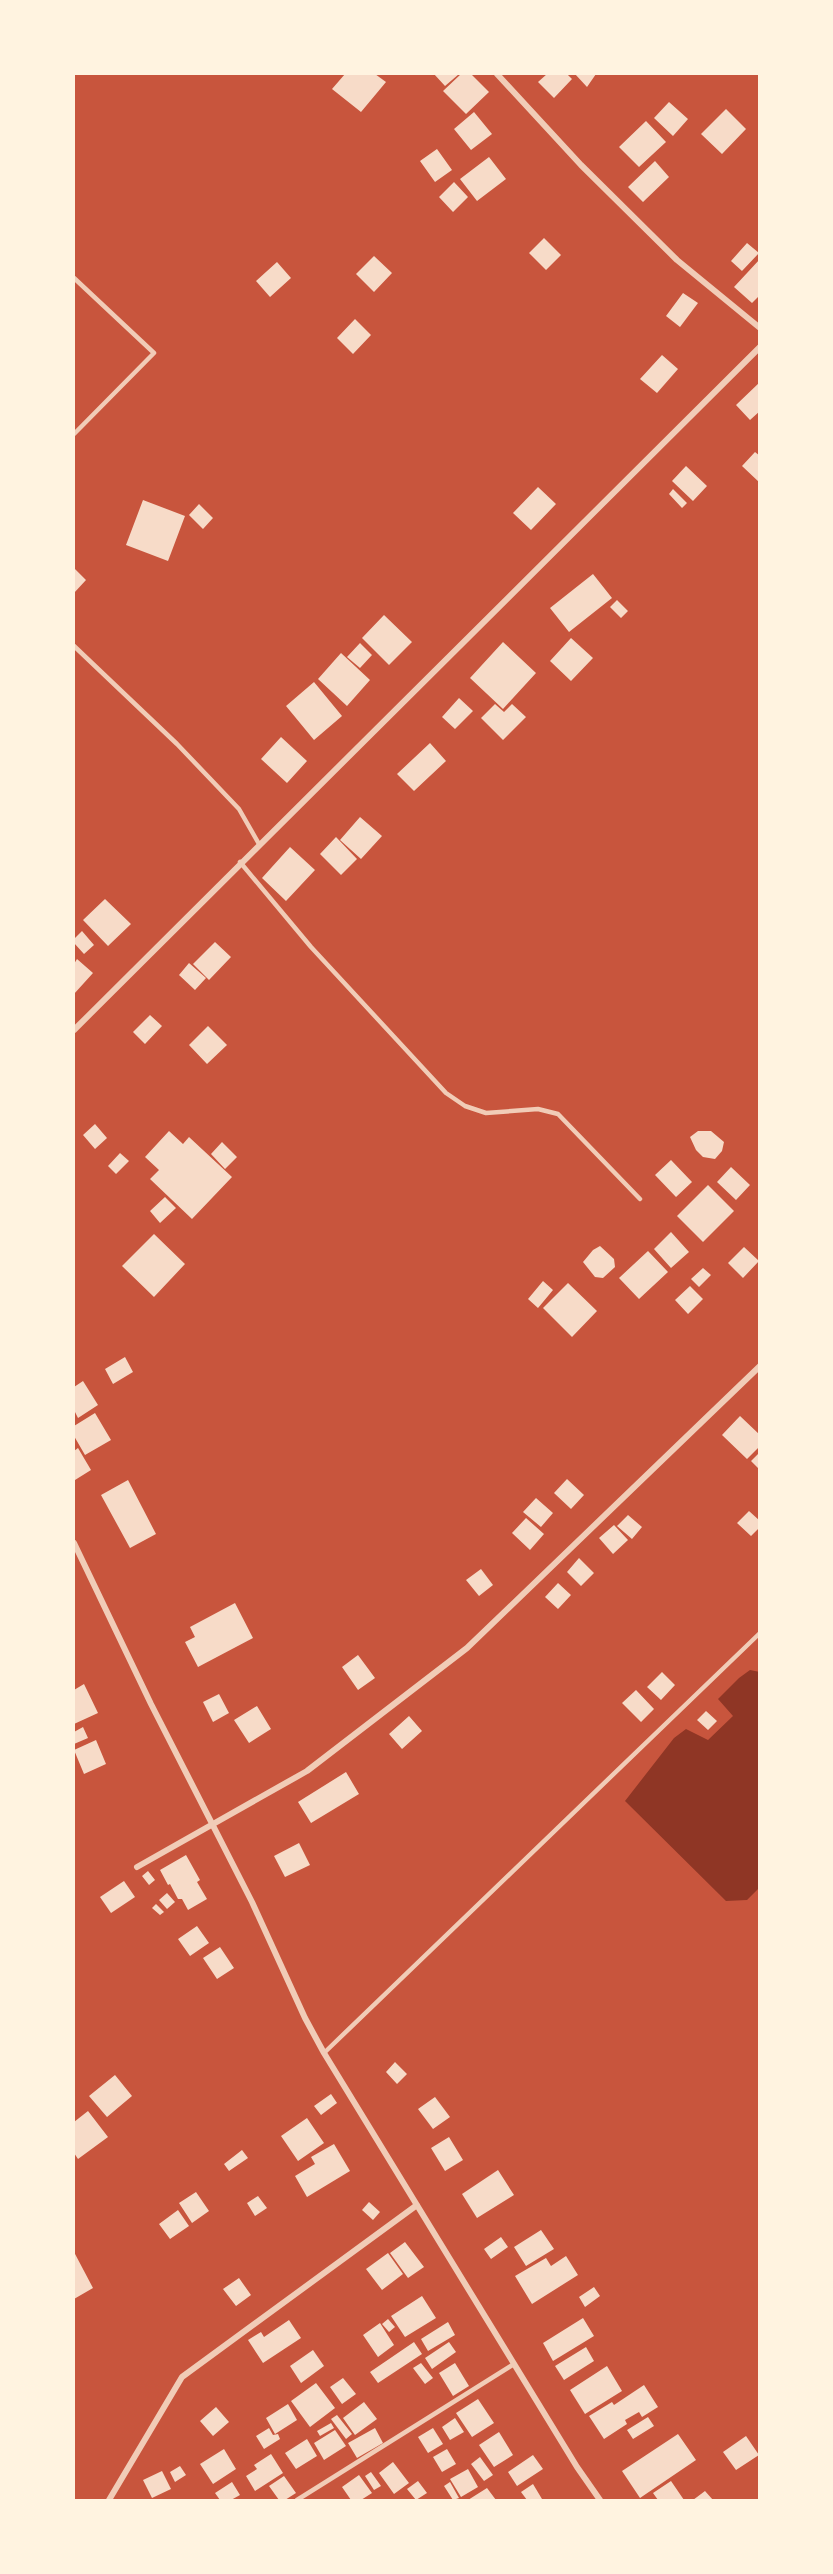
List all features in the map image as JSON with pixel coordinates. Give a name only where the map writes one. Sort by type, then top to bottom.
[{"type":"street","points":[[497,74],[581,165],[677,260],[759,328]]},
{"type":"street","points":[[74,1030],[759,347]]},
{"type":"street","points":[[137,1868],[307,1772],[467,1648],[759,1366]]},
{"type":"street","points":[[74,1543],[151,1704],[252,1902],[305,2018],[324,2053],[577,2468],[600,2500]]},
{"type":"street","points":[[109,2500],[182,2377],[417,2205]]},
{"type":"lane","points":[[74,278],[154,353],[74,434]]},
{"type":"lane","points":[[74,646],[177,744],[239,809],[259,844]]},
{"type":"lane","points":[[240,862],[311,947],[446,1093],[465,1106],[486,1113],[538,1109],[558,1114],[640,1199]]},
{"type":"lane","points":[[324,2053],[759,1633]]},
{"type":"lane","points":[[297,2500],[514,2364]]},
{"type":"shaded area","points":[[750,1670],[760,1672],[759,1888],[747,1900],[726,1901],[625,1801],[674,1738],[686,1729],[708,1740],[733,1716],[718,1699]]},
{"type":"building","points":[[345,74],[375,74],[386,82],[361,112],[332,89]]},
{"type":"building","points":[[434,74],[459,74],[445,86]]},
{"type":"building","points":[[461,74],[471,74],[489,92],[466,114],[443,91]]},
{"type":"building","points":[[547,74],[567,74],[572,79],[554,98],[538,82]]},
{"type":"building","points":[[575,74],[596,74],[587,87]]},
{"type":"building","points":[[669,102],[688,119],[673,136],[654,118]]},
{"type":"building","points":[[726,109],[746,129],[722,154],[701,134]]},
{"type":"building","points":[[474,112],[492,134],[471,150],[454,129]]},
{"type":"building","points":[[646,121],[666,142],[639,167],[619,147]]},
{"type":"building","points":[[437,149],[452,170],[435,182],[420,161]]},
{"type":"building","points":[[489,157],[506,179],[477,201],[460,179]]},
{"type":"building","points":[[655,161],[669,177],[643,202],[628,187]]},
{"type":"building","points":[[454,182],[468,197],[453,212],[439,197]]},
{"type":"building","points":[[544,238],[561,255],[546,270],[529,253]]},
{"type":"building","points":[[747,243],[759,253],[742,271],[731,261]]},
{"type":"building","points":[[374,256],[392,273],[374,292],[356,274]]},
{"type":"building","points":[[760,259],[760,295],[752,303],[734,287]]},
{"type":"building","points":[[277,262],[291,278],[270,297],[256,281]]},
{"type":"building","points":[[683,293],[698,303],[680,327],[666,316]]},
{"type":"building","points":[[355,319],[371,335],[353,354],[337,338]]},
{"type":"building","points":[[662,355],[678,369],[657,393],[640,379]]},
{"type":"building","points":[[760,382],[760,411],[750,420],[736,405]]},
{"type":"building","points":[[755,452],[760,456],[760,483],[742,466]]},
{"type":"building","points":[[686,466],[707,486],[693,501],[672,481]]},
{"type":"building","points":[[538,487],[556,504],[531,530],[513,513]]},
{"type":"building","points":[[673,489],[687,503],[682,508],[669,494]]},
{"type":"building","points":[[143,500],[185,516],[168,561],[126,545]]},
{"type":"building","points":[[199,504],[213,518],[203,529],[189,515]]},
{"type":"building","points":[[74,568],[86,580],[74,593]]},
{"type":"building","points":[[593,574],[612,598],[569,632],[550,608]]},
{"type":"building","points":[[617,600],[628,611],[621,618],[610,607]]},
{"type":"building","points":[[384,615],[412,642],[389,665],[362,638]]},
{"type":"building","points":[[571,638],[593,658],[571,681],[550,661]]},
{"type":"building","points":[[503,642],[536,673],[503,709],[470,678]]},
{"type":"building","points":[[360,643],[372,655],[360,668],[347,657]]},
{"type":"building","points":[[341,653],[370,680],[347,706],[318,679]]},
{"type":"building","points":[[314,682],[342,716],[314,740],[286,706]]},
{"type":"building","points":[[459,698],[473,711],[455,729],[442,717]]},
{"type":"building","points":[[495,704],[504,712],[512,704],[526,717],[503,740],[481,718]]},
{"type":"building","points":[[281,737],[307,761],[287,783],[261,759]]},
{"type":"building","points":[[430,743],[446,761],[414,791],[397,774]]},
{"type":"building","points":[[360,817],[382,836],[361,859],[340,840]]},
{"type":"building","points":[[336,837],[357,859],[341,875],[320,854]]},
{"type":"building","points":[[290,847],[315,870],[286,901],[262,878]]},
{"type":"building","points":[[105,899],[131,924],[108,946],[83,920]]},
{"type":"building","points":[[82,931],[94,945],[84,954],[74,943],[74,939]]},
{"type":"building","points":[[215,942],[231,957],[209,980],[193,964]]},
{"type":"building","points":[[77,959],[93,973],[74,994],[74,964]]},
{"type":"building","points":[[189,963],[206,978],[195,990],[179,975]]},
{"type":"building","points":[[150,1015],[162,1026],[145,1044],[133,1032]]},
{"type":"building","points":[[208,1026],[227,1045],[207,1064],[189,1045]]},
{"type":"building","points":[[95,1124],[107,1138],[95,1149],[83,1135]]},
{"type":"building","points":[[169,1131],[183,1144],[189,1137],[232,1177],[192,1219],[150,1179],[159,1170],[145,1157]]},
{"type":"building","points":[[698,1131],[711,1131],[724,1142],[722,1151],[715,1159],[703,1157],[696,1150],[690,1137]]},
{"type":"building","points":[[222,1142],[237,1157],[225,1169],[211,1154]]},
{"type":"building","points":[[120,1153],[129,1161],[116,1174],[108,1166]]},
{"type":"building","points":[[671,1160],[692,1182],[676,1197],[655,1175]]},
{"type":"building","points":[[731,1167],[750,1185],[736,1200],[717,1182]]},
{"type":"building","points":[[708,1185],[734,1211],[703,1242],[677,1216]]},
{"type":"building","points":[[165,1197],[176,1208],[160,1223],[150,1211]]},
{"type":"building","points":[[671,1232],[689,1252],[671,1268],[654,1249]]},
{"type":"building","points":[[154,1234],[185,1264],[154,1297],[122,1266]]},
{"type":"building","points":[[600,1246],[614,1259],[615,1267],[603,1278],[595,1277],[583,1262],[593,1250]]},
{"type":"building","points":[[744,1247],[759,1261],[743,1278],[728,1263]]},
{"type":"building","points":[[648,1251],[668,1272],[639,1299],[619,1278]]},
{"type":"building","points":[[703,1268],[711,1275],[699,1287],[691,1279]]},
{"type":"building","points":[[543,1281],[553,1290],[538,1308],[528,1299]]},
{"type":"building","points":[[568,1283],[597,1311],[572,1337],[543,1308]]},
{"type":"building","points":[[690,1286],[703,1299],[688,1314],[675,1300]]},
{"type":"building","points":[[125,1357],[133,1372],[113,1384],[105,1369]]},
{"type":"building","points":[[83,1381],[98,1405],[78,1418],[74,1410],[74,1387]]},
{"type":"building","points":[[95,1413],[111,1440],[85,1455],[74,1436],[74,1426]]},
{"type":"building","points":[[740,1416],[760,1435],[760,1446],[747,1459],[722,1435]]},
{"type":"building","points":[[78,1448],[91,1470],[75,1480],[74,1451]]},
{"type":"building","points":[[760,1452],[760,1470],[751,1461]]},
{"type":"building","points":[[567,1479],[584,1495],[571,1509],[554,1493]]},
{"type":"building","points":[[128,1480],[156,1534],[130,1548],[101,1495]]},
{"type":"building","points":[[536,1498],[553,1513],[541,1527],[523,1512]]},
{"type":"building","points":[[749,1511],[760,1521],[760,1527],[751,1536],[737,1523]]},
{"type":"building","points":[[628,1515],[642,1527],[632,1539],[617,1526]]},
{"type":"building","points":[[526,1518],[544,1534],[530,1550],[512,1533]]},
{"type":"building","points":[[614,1525],[628,1540],[613,1554],[599,1538]]},
{"type":"building","points":[[579,1558],[594,1573],[581,1586],[567,1572]]},
{"type":"building","points":[[481,1569],[493,1585],[479,1596],[466,1580]]},
{"type":"building","points":[[558,1583],[571,1595],[558,1609],[545,1597]]},
{"type":"building","points":[[235,1603],[253,1638],[198,1667],[185,1642],[195,1637],[190,1627]]},
{"type":"building","points":[[358,1655],[375,1678],[358,1690],[342,1667]]},
{"type":"building","points":[[662,1672],[675,1685],[661,1700],[647,1687]]},
{"type":"building","points":[[84,1684],[98,1713],[74,1724],[74,1690]]},
{"type":"building","points":[[636,1690],[654,1709],[641,1722],[622,1703]]},
{"type":"building","points":[[219,1694],[229,1713],[213,1722],[203,1702]]},
{"type":"building","points":[[257,1706],[271,1729],[249,1743],[234,1720]]},
{"type":"building","points":[[706,1711],[717,1721],[708,1730],[697,1720]]},
{"type":"building","points":[[409,1716],[422,1731],[402,1749],[389,1734]]},
{"type":"building","points":[[83,1727],[88,1738],[74,1744],[74,1732]]},
{"type":"building","points":[[96,1740],[106,1764],[84,1774],[74,1750]]},
{"type":"building","points":[[346,1772],[359,1794],[311,1823],[298,1802]]},
{"type":"building","points":[[299,1843],[310,1865],[285,1877],[274,1856]]},
{"type":"building","points":[[186,1855],[200,1880],[197,1882],[207,1899],[188,1910],[182,1899],[178,1899],[170,1884],[168,1885],[160,1870]]},
{"type":"building","points":[[148,1871],[155,1880],[149,1885],[142,1876]]},
{"type":"building","points":[[124,1881],[135,1897],[111,1913],[100,1897]]},
{"type":"building","points":[[167,1893],[175,1902],[167,1909],[159,1900]]},
{"type":"building","points":[[156,1904],[164,1912],[160,1915],[152,1908]]},
{"type":"building","points":[[197,1926],[209,1943],[190,1956],[178,1939]]},
{"type":"building","points":[[220,1947],[234,1968],[217,1979],[203,1958]]},
{"type":"building","points":[[395,2062],[407,2074],[397,2084],[386,2072]]},
{"type":"building","points":[[115,2075],[132,2096],[107,2117],[89,2096]]},
{"type":"building","points":[[331,2094],[337,2103],[321,2115],[314,2106]]},
{"type":"building","points":[[435,2097],[450,2117],[433,2129],[418,2109]]},
{"type":"building","points":[[88,2111],[108,2137],[78,2159],[74,2153],[74,2122]]},
{"type":"building","points":[[307,2118],[324,2143],[298,2161],[281,2136]]},
{"type":"building","points":[[449,2137],[463,2160],[445,2171],[431,2148]]},
{"type":"building","points":[[334,2144],[350,2171],[307,2197],[295,2176],[315,2164],[311,2157]]},
{"type":"building","points":[[242,2150],[248,2158],[229,2171],[224,2164]]},
{"type":"building","points":[[498,2170],[514,2195],[477,2218],[462,2194]]},
{"type":"building","points":[[196,2192],[209,2211],[192,2223],[179,2203]]},
{"type":"building","points":[[258,2196],[267,2208],[255,2216],[247,2203]]},
{"type":"building","points":[[369,2202],[380,2212],[373,2220],[362,2210]]},
{"type":"building","points":[[178,2210],[189,2226],[170,2239],[159,2224]]},
{"type":"building","points":[[541,2230],[554,2249],[526,2266],[514,2247]]},
{"type":"building","points":[[501,2237],[508,2247],[491,2259],[484,2249]]},
{"type":"building","points":[[405,2242],[424,2267],[408,2278],[390,2253]]},
{"type":"building","points":[[74,2252],[93,2288],[74,2299]]},
{"type":"building","points":[[388,2253],[403,2274],[382,2290],[366,2269]]},
{"type":"building","points":[[566,2256],[578,2275],[532,2304],[515,2276],[546,2258],[551,2266]]},
{"type":"building","points":[[239,2278],[251,2295],[236,2306],[223,2289]]},
{"type":"building","points":[[594,2287],[600,2296],[585,2307],[579,2297]]},
{"type":"building","points":[[422,2296],[436,2318],[405,2337],[391,2316]]},
{"type":"building","points":[[583,2318],[594,2336],[553,2361],[543,2343]]},
{"type":"building","points":[[388,2319],[395,2327],[389,2332],[382,2324]]},
{"type":"building","points":[[289,2320],[301,2338],[263,2363],[248,2340],[261,2332],[264,2337]]},
{"type":"building","points":[[448,2322],[455,2335],[428,2351],[421,2339]]},
{"type":"building","points":[[380,2323],[394,2345],[378,2357],[363,2335]]},
{"type":"building","points":[[414,2342],[422,2354],[378,2383],[370,2372]]},
{"type":"building","points":[[449,2342],[456,2352],[432,2369],[425,2358]]},
{"type":"building","points":[[586,2347],[594,2361],[564,2380],[555,2366]]},
{"type":"building","points":[[313,2350],[324,2366],[301,2383],[290,2366]]},
{"type":"building","points":[[421,2363],[433,2378],[425,2384],[413,2368]]},
{"type":"building","points":[[455,2363],[469,2386],[453,2396],[439,2373]]},
{"type":"building","points":[[607,2366],[622,2391],[585,2414],[570,2390]]},
{"type":"building","points":[[343,2378],[356,2394],[342,2404],[330,2387]]},
{"type":"building","points":[[316,2383],[335,2408],[310,2427],[291,2401]]},
{"type":"building","points":[[644,2385],[658,2407],[642,2417],[639,2412],[625,2420],[627,2424],[604,2439],[589,2416],[612,2402],[614,2405]]},
{"type":"building","points":[[478,2399],[494,2423],[472,2437],[456,2413]]},
{"type":"building","points":[[364,2402],[377,2419],[355,2435],[343,2418]]},
{"type":"building","points":[[288,2404],[297,2420],[275,2434],[266,2418]]},
{"type":"building","points":[[216,2407],[229,2422],[213,2436],[200,2421]]},
{"type":"building","points":[[337,2415],[352,2434],[346,2439],[331,2419]]},
{"type":"building","points":[[648,2417],[654,2426],[633,2439],[627,2430]]},
{"type":"building","points":[[455,2418],[464,2432],[450,2440],[442,2427]]},
{"type":"building","points":[[331,2423],[334,2428],[320,2436],[317,2431]]},
{"type":"building","points":[[269,2428],[273,2435],[278,2434],[280,2439],[264,2449],[256,2436]]},
{"type":"building","points":[[375,2428],[383,2443],[357,2458],[348,2443]]},
{"type":"building","points":[[433,2428],[443,2444],[428,2453],[418,2437]]},
{"type":"building","points":[[335,2430],[346,2446],[324,2460],[314,2443]]},
{"type":"building","points":[[499,2432],[513,2455],[494,2467],[479,2445]]},
{"type":"building","points":[[678,2434],[696,2460],[640,2498],[622,2471]]},
{"type":"building","points":[[746,2436],[759,2455],[736,2470],[723,2452]]},
{"type":"building","points":[[307,2439],[317,2456],[296,2469],[285,2453]]},
{"type":"building","points":[[224,2449],[236,2469],[213,2484],[200,2464]]},
{"type":"building","points":[[447,2449],[456,2464],[442,2472],[433,2457]]},
{"type":"building","points":[[271,2454],[283,2473],[255,2491],[246,2476],[257,2469],[254,2465]]},
{"type":"building","points":[[533,2455],[543,2469],[517,2486],[508,2472]]},
{"type":"building","points":[[480,2457],[493,2475],[484,2481],[471,2464]]},
{"type":"building","points":[[393,2462],[409,2483],[394,2494],[379,2473]]},
{"type":"building","points":[[180,2466],[186,2475],[175,2482],[170,2472]]},
{"type":"building","points":[[468,2469],[478,2487],[461,2497],[450,2479]]},
{"type":"building","points":[[162,2471],[171,2489],[152,2498],[143,2480]]},
{"type":"building","points":[[371,2472],[381,2486],[374,2490],[365,2476]]},
{"type":"building","points":[[359,2475],[372,2493],[361,2500],[351,2500],[342,2487]]},
{"type":"building","points":[[284,2476],[296,2493],[285,2500],[279,2500],[269,2486]]},
{"type":"building","points":[[418,2481],[427,2493],[416,2500],[407,2489]]},
{"type":"building","points":[[671,2481],[684,2500],[658,2500],[653,2493]]},
{"type":"building","points":[[232,2482],[240,2495],[231,2500],[220,2500],[215,2493]]},
{"type":"building","points":[[450,2482],[459,2498],[453,2500],[444,2486]]},
{"type":"building","points":[[533,2484],[542,2499],[527,2500],[521,2492]]},
{"type":"building","points":[[487,2488],[496,2500],[468,2500]]},
{"type":"building","points":[[705,2491],[713,2500],[693,2500]]}]
